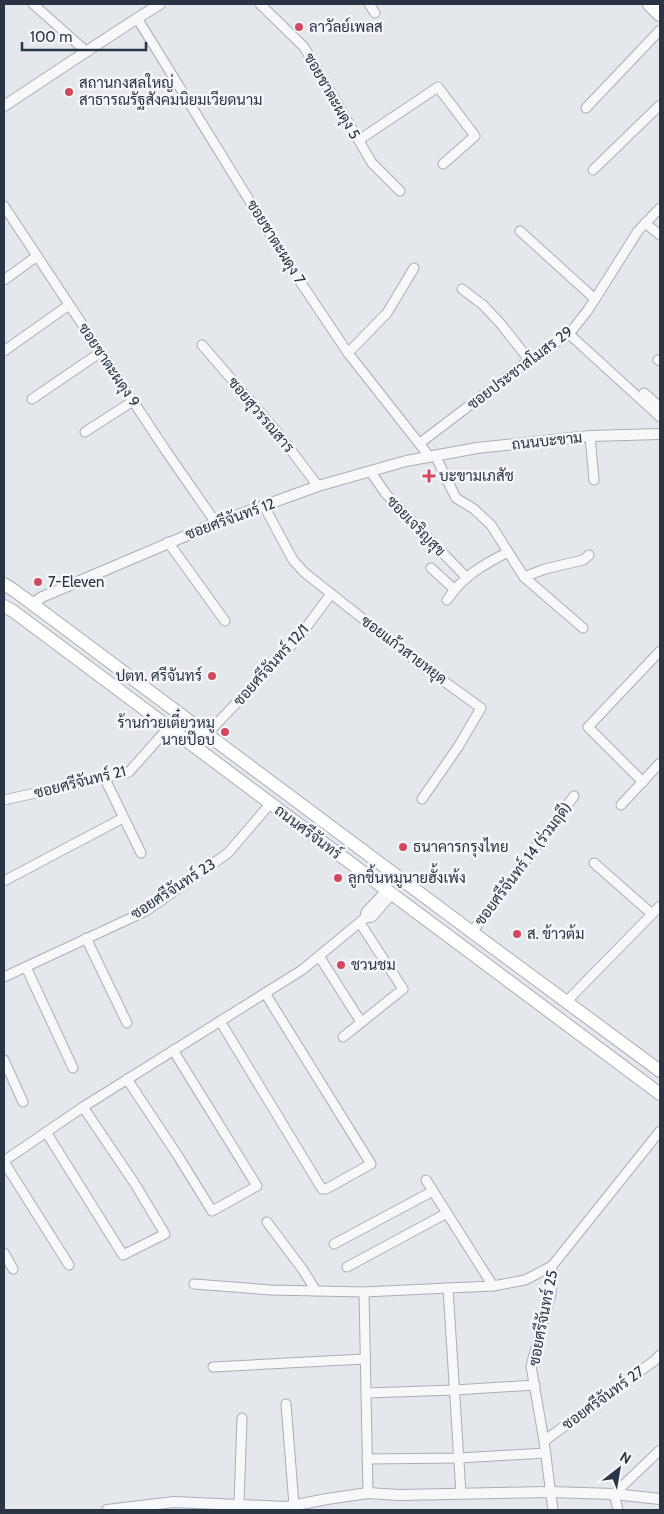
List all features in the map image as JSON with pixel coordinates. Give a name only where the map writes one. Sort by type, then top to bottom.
[{"type":"main road","name":"ถนนศรีจันทร์","points":[[4,584],[660,1071]]},
{"type":"main road","points":[[18,615],[32,604]]},
{"type":"main road","name":"ถนนศรีจันทร์","points":[[4,606],[660,1094]]},
{"type":"street","points":[[33,4],[87,52]]},
{"type":"street","points":[[4,106],[160,4]]},
{"type":"street","name":"ซอยชาตะผดุง 5","points":[[260,4],[304,47],[372,163],[400,191]]},
{"type":"street","points":[[369,4],[375,13]]},
{"type":"street","name":"ซอยชาตะผดุง 7","points":[[137,18],[291,268],[348,353],[432,456],[456,498],[474,509],[491,525],[524,577],[583,628]]},
{"type":"street","points":[[586,108],[660,30]]},
{"type":"street","points":[[359,140],[438,87],[475,136],[443,164]]},
{"type":"street","points":[[593,170],[660,105]]},
{"type":"street","name":"ซอยประชาสโมสร 29","points":[[420,443],[569,334],[588,310],[638,231],[660,208]]},
{"type":"street","name":"ซอยชาตะผดุง 9","points":[[5,210],[216,523]]},
{"type":"street","points":[[645,223],[660,235]]},
{"type":"street","points":[[520,231],[595,299]]},
{"type":"street","points":[[4,280],[37,256]]},
{"type":"street","points":[[348,353],[387,313],[414,268]]},
{"type":"street","points":[[462,289],[483,305],[500,323],[530,361]]},
{"type":"street","points":[[4,351],[69,306]]},
{"type":"street","points":[[569,334],[660,417]]},
{"type":"street","name":"ซอยสุวรรณสาร","points":[[202,345],[278,433],[318,486]]},
{"type":"street","points":[[32,399],[101,352]]},
{"type":"street","points":[[644,393],[660,407]]},
{"type":"street","points":[[85,432],[133,401]]},
{"type":"street","name":"ถนนบะขาม","points":[[432,456],[477,448],[590,436],[660,434]]},
{"type":"street","points":[[590,436],[594,480]]},
{"type":"street","name":"ซอยศรีจันทร์ 12","points":[[32,604],[42,597],[216,523],[318,486],[406,461],[432,456]]},
{"type":"street","name":"ซอยเจริญสุข","points":[[370,471],[386,494],[466,577]]},
{"type":"street","name":"ซอยแก้วสายหยุด","points":[[264,506],[293,560],[305,573],[420,664],[481,708],[458,747],[422,799]]},
{"type":"street","points":[[168,542],[225,621]]},
{"type":"street","points":[[447,600],[454,589],[466,577],[479,567],[508,552]]},
{"type":"street","points":[[524,577],[583,560],[589,555]]},
{"type":"street","points":[[431,568],[454,589]]},
{"type":"street","name":"ซอยศรีจันทร์ 12/1","points":[[207,734],[298,637],[332,594]]},
{"type":"street","points":[[643,782],[588,727],[660,651]]},
{"type":"street","name":"ซอยศรีจันทร์ 21","points":[[4,800],[129,772],[169,727]]},
{"type":"street","points":[[621,805],[660,763]]},
{"type":"street","points":[[104,777],[141,854]]},
{"type":"street","name":"ซอยศรีจันทร์ 14 (ร่วมฤดี)","points":[[472,932],[574,796]]},
{"type":"street","name":"ซอยศรีจันทร์ 23","points":[[4,977],[146,911],[228,853],[270,804]]},
{"type":"street","points":[[4,881],[124,818]]},
{"type":"street","points":[[594,863],[652,914]]},
{"type":"street","points":[[69,1265],[4,1162],[83,1107],[302,970],[362,921],[372,916],[389,892]]},
{"type":"street","points":[[566,1002],[660,906]]},
{"type":"street","points":[[343,1037],[403,989],[362,921]]},
{"type":"street","points":[[86,938],[127,1023]]},
{"type":"street","points":[[319,956],[361,1022]]},
{"type":"street","points":[[26,967],[74,1068]]},
{"type":"street","points":[[220,1021],[322,1189],[326,1189],[371,1164],[265,993]]},
{"type":"street","points":[[127,1079],[212,1211],[257,1186],[173,1050]]},
{"type":"street","points":[[4,1060],[23,1102]]},
{"type":"street","points":[[46,1132],[123,1255],[165,1234],[135,1184],[83,1107]]},
{"type":"street","name":"ซอยศรีจันทร์ 25","points":[[553,1510],[546,1453],[531,1366],[551,1294],[552,1266],[660,1131]]},
{"type":"street","points":[[426,1180],[493,1286]]},
{"type":"street","points":[[334,1244],[433,1191]]},
{"type":"street","points":[[347,1267],[447,1213]]},
{"type":"street","points":[[267,1222],[303,1270],[316,1291]]},
{"type":"street","points":[[4,1253],[13,1269]]},
{"type":"street","points":[[194,1284],[271,1290],[364,1292],[493,1286],[525,1280],[552,1266]]},
{"type":"street","points":[[448,1288],[461,1494]]},
{"type":"street","points":[[364,1292],[368,1493]]},
{"type":"street","name":"ซอยศรีจันทร์ 27","points":[[544,1441],[660,1355]]},
{"type":"street","points":[[213,1367],[365,1359]]},
{"type":"street","points":[[366,1393],[534,1385]]},
{"type":"street","points":[[286,1404],[288,1507]]},
{"type":"street","points":[[239,1504],[242,1418]]},
{"type":"street","points":[[614,1494],[660,1450]]},
{"type":"street","points":[[367,1460],[459,1458],[546,1453]]},
{"type":"street","points":[[107,1510],[174,1502],[179,1506],[239,1504],[288,1507],[368,1493],[399,1495],[550,1492],[614,1494],[660,1499]]},
{"type":"street","points":[[614,1494],[618,1510]]},
{"type":"place","name":"ลาวัลย์เพลส","points":[[299,27]]},
{"type":"place","name":"สถานกงสุลใหญ่ สาธารณรัฐสังคมนิยมเวียดนาม","points":[[69,92]]},
{"type":"place","name":"บะขามเภสัช","points":[[429,476]]},
{"type":"place","name":"7-Eleven","points":[[38,582]]},
{"type":"place","name":"ปตท. ศรีจันทร์","points":[[212,676]]},
{"type":"place","name":"ร้านก๋วยเตี๋ยวหมู นายป๊อบ","points":[[225,732]]},
{"type":"place","name":"ธนาคารกรุงไทย","points":[[403,847]]},
{"type":"place","name":"ลูกชิ้นหมูนายฮั้งเพ้ง","points":[[338,878]]},
{"type":"place","name":"ส. ข้าวต้ม","points":[[517,934]]},
{"type":"place","name":"ชวนชม","points":[[341,965]]}]
